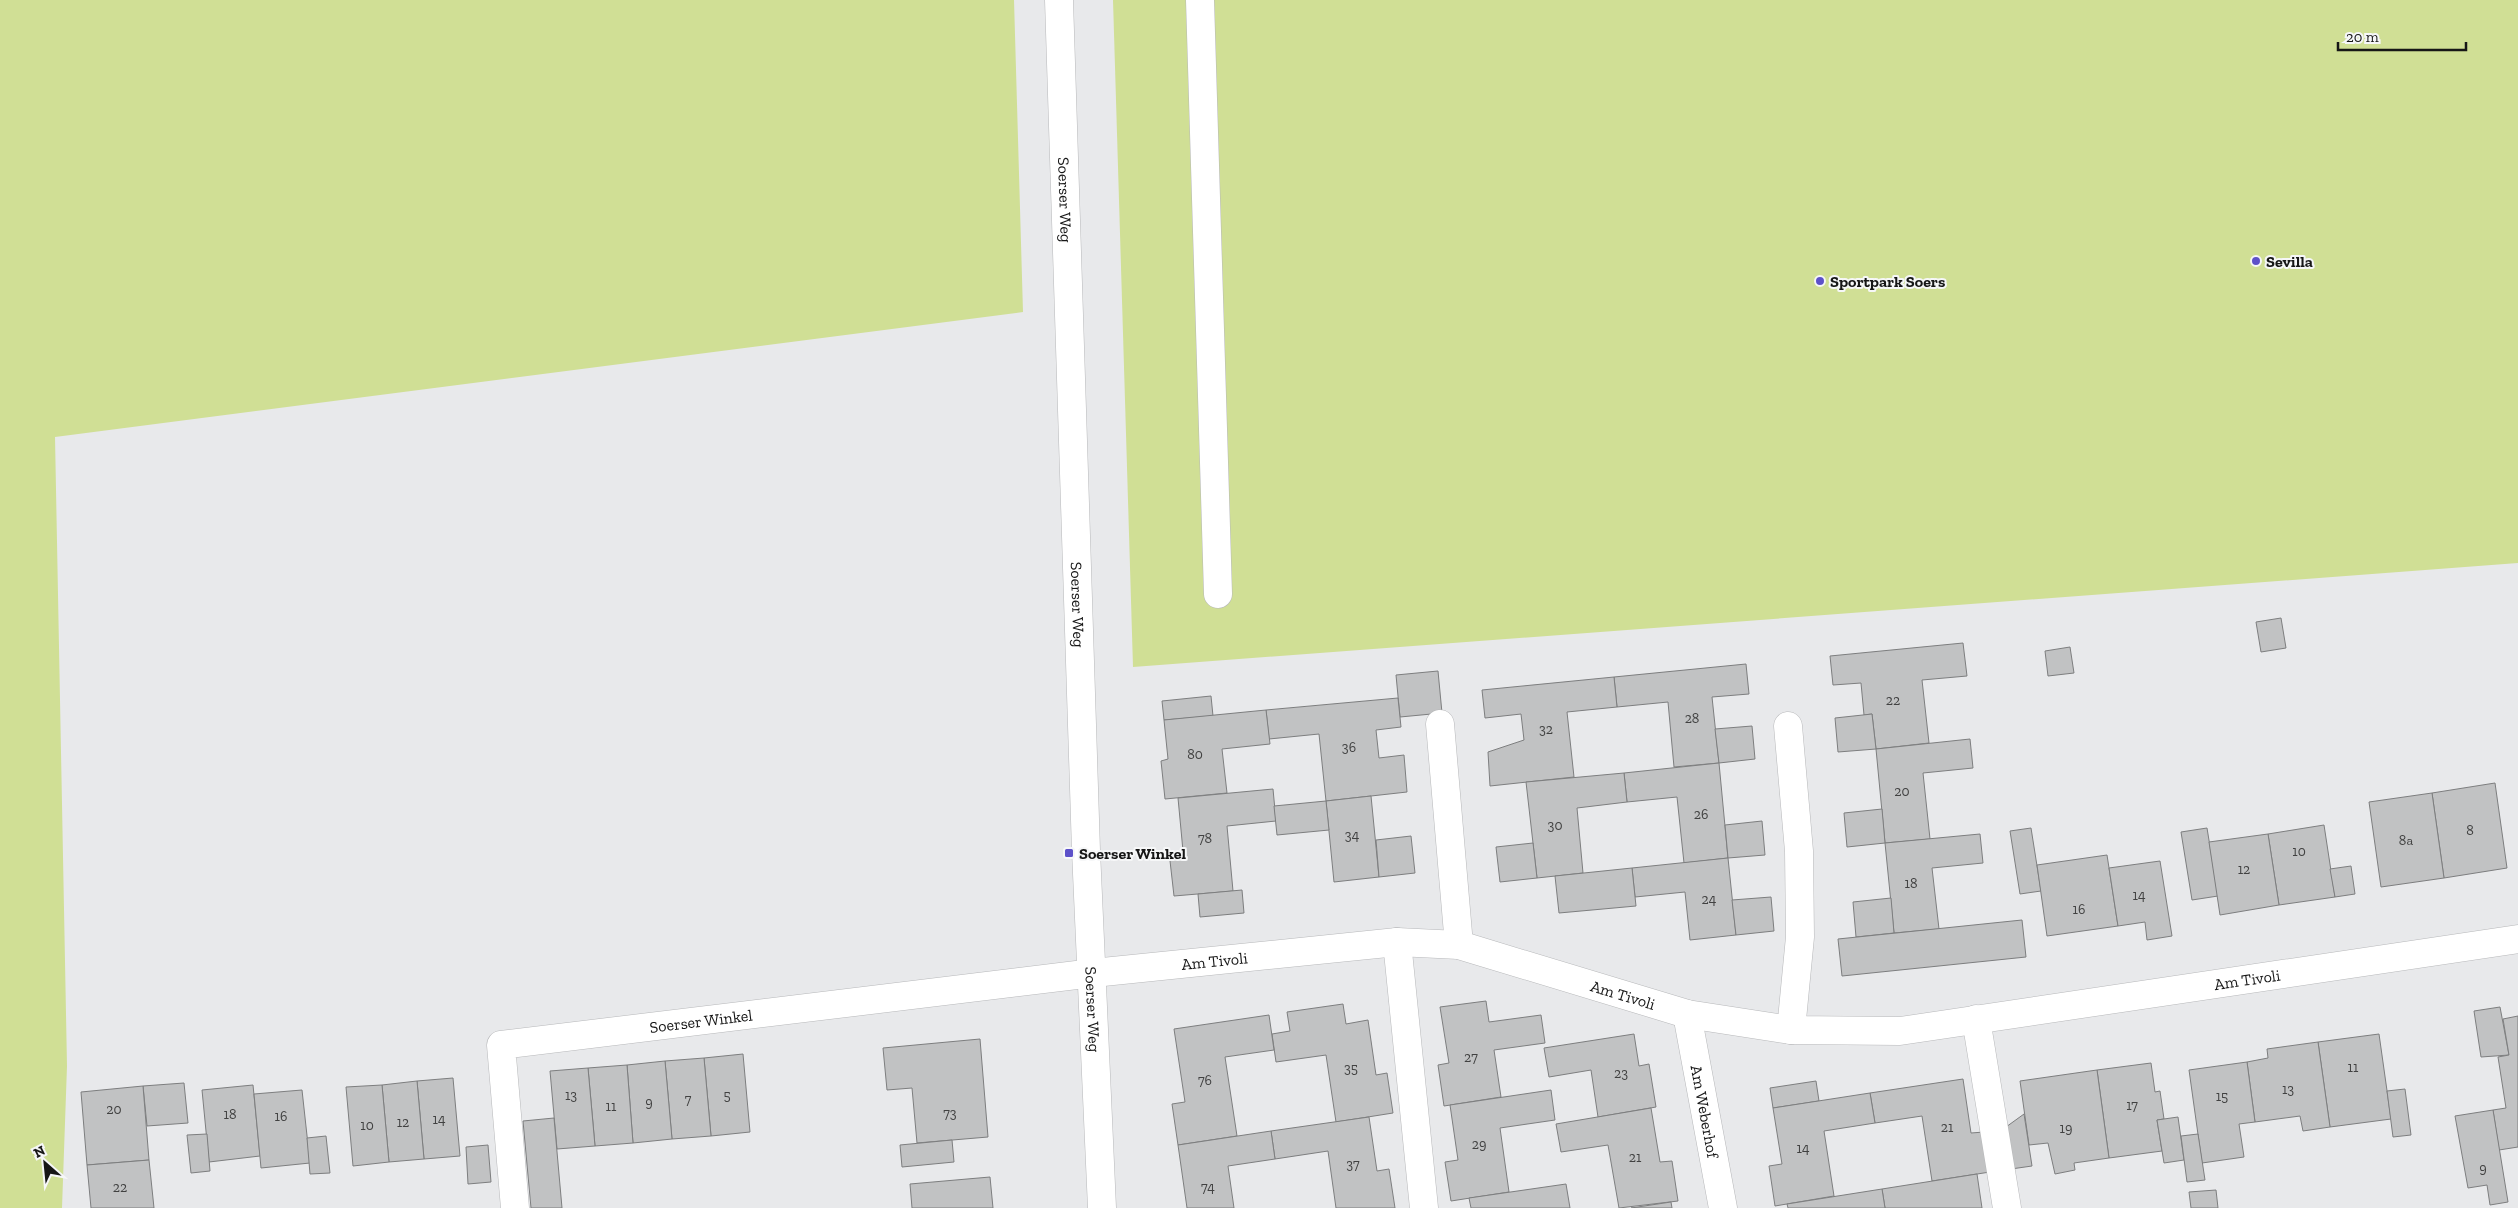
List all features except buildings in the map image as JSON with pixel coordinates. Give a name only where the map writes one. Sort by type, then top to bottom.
[{"type":"street","name":"Soerser Weg","points":[[1059,0],[1086,851],[1093,972],[1102,1208]]},
{"type":"street","points":[[1200,0],[1218,594]]},
{"type":"street","points":[[1440,724],[1459,944]]},
{"type":"street","points":[[1788,726],[1800,851],[1800,938],[1791,1030]]},
{"type":"street","name":"Am Tivoli","points":[[1093,972],[1397,942],[1459,944],[1687,1014],[1791,1030],[1900,1031],[2518,939]]},
{"type":"street","points":[[1397,942],[1424,1208]]},
{"type":"street","name":"Soerser Winkel","points":[[515,1208],[501,1045],[1093,972]]},
{"type":"street","name":"Am Weberhof","points":[[1687,1014],[1723,1208]]},
{"type":"street","points":[[1976,1019],[2007,1208]]},
{"type":"green space","points":[[0,0],[1014,0],[1023,312],[55,437],[67,1066],[62,1208],[0,1208]]},
{"type":"green space","name":"Sportpark Soers","points":[[1113,0],[2518,0],[2518,563],[1133,667]]},
{"type":"place","name":"Sevilla","points":[[2256,261]]},
{"type":"place","name":"Sportpark Soers","points":[[1820,281]]},
{"type":"place","name":"Soerser Winkel","points":[[1069,853]]}]
